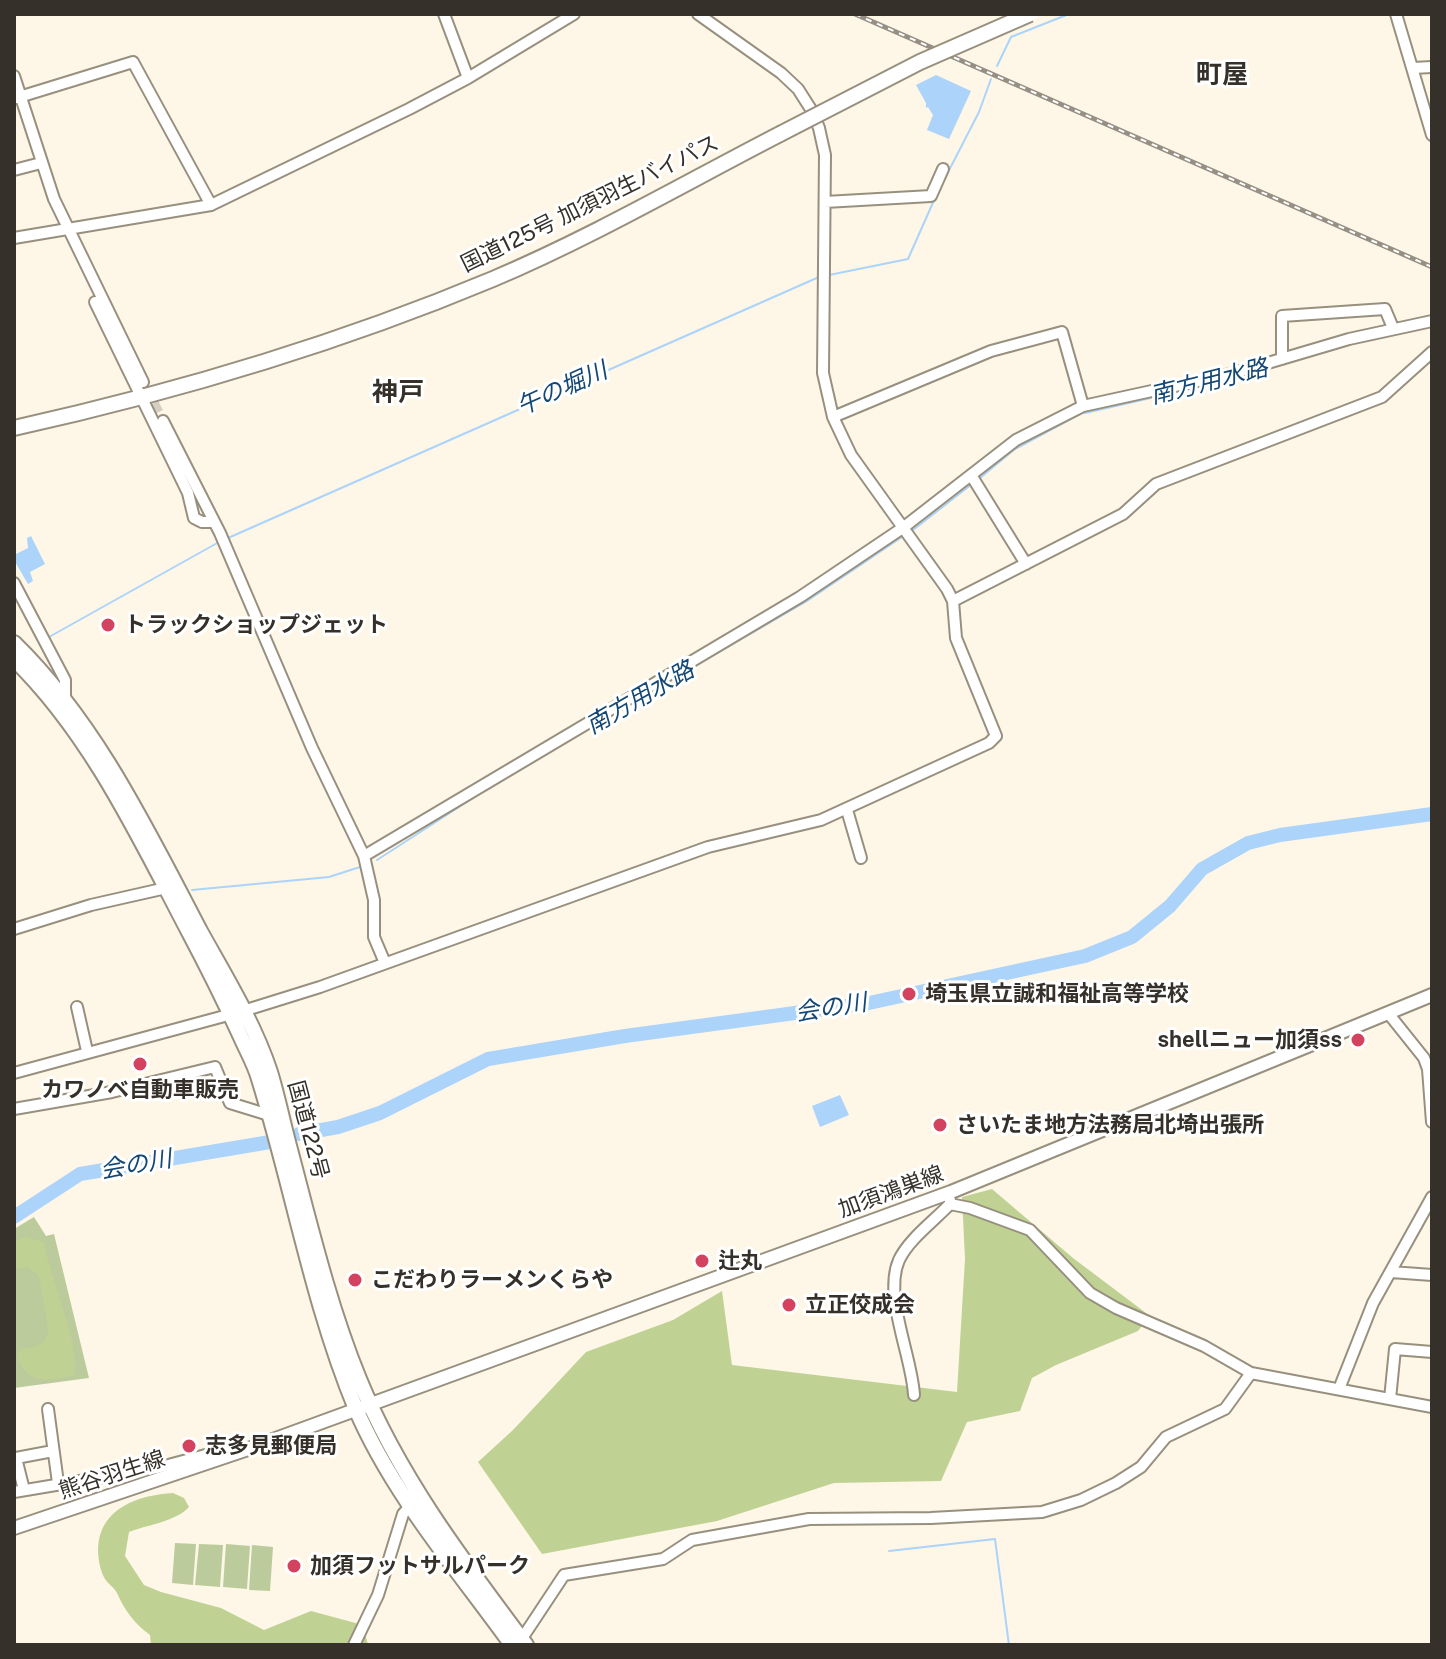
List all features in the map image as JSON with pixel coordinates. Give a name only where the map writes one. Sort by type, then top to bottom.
[{"type":"highway","name":"国道125号 加須羽生バイパス","points":[[14,428],[142,389],[332,339],[494,278],[548,254],[920,62],[1030,14]]},
{"type":"highway","name":"国道122号","points":[[14,643],[40,669],[62,705],[270,1071],[319,1255],[358,1377],[363,1407],[519,1644]]},
{"type":"highway","name":"国道122号","points":[[14,659],[93,739],[152,839],[237,1013],[259,1076],[326,1322],[363,1407],[379,1454],[411,1505],[519,1644]]},
{"type":"main road","name":"加須鴻巣線","points":[[363,1407],[951,1198],[1432,995]]},
{"type":"main road","name":"熊谷羽生線","points":[[14,1528],[363,1407]]},
{"type":"street","points":[[444,14],[468,78]]},
{"type":"street","points":[[14,238],[211,205],[468,78],[574,14]]},
{"type":"street","points":[[14,1073],[237,1013],[708,847],[821,820],[989,743],[996,736],[956,638],[953,601],[941,578],[851,455],[833,417],[823,373],[825,202],[823,143],[819,128],[806,100],[781,73],[698,14]]},
{"type":"street","points":[[1396,14],[1432,135]]},
{"type":"street","points":[[17,98],[133,62],[211,205]]},
{"type":"street","points":[[1413,68],[1432,67]]},
{"type":"street","points":[[14,76],[17,98],[41,163],[87,270],[85,282],[142,389],[188,493],[194,518],[213,522]]},
{"type":"street","points":[[14,170],[41,163]]},
{"type":"street","points":[[825,202],[931,196],[943,169]]},
{"type":"street","points":[[1282,359],[1282,316],[1385,309],[1393,328]]},
{"type":"street","points":[[364,856],[800,597],[904,527],[1016,440],[1083,406],[1234,373],[1393,328],[1432,321]]},
{"type":"street","points":[[833,417],[991,351],[1062,332],[1083,406]]},
{"type":"street","points":[[953,601],[1123,514],[1156,484],[1382,397],[1432,352]]},
{"type":"street","points":[[163,421],[224,545],[312,748],[364,856],[374,900],[374,937],[385,963]]},
{"type":"street","points":[[971,475],[1026,564]]},
{"type":"street","points":[[14,583],[65,680],[62,705]]},
{"type":"street","points":[[847,810],[861,858]]},
{"type":"street","points":[[14,929],[91,905],[166,888]]},
{"type":"street","points":[[77,1007],[87,1051]]},
{"type":"street","points":[[1388,1013],[1424,1058],[1428,1069],[1432,1122]]},
{"type":"street","points":[[14,1109],[112,1092],[215,1067],[230,1103],[269,1115]]},
{"type":"street","points":[[1339,1389],[1373,1303],[1432,1197]]},
{"type":"street","points":[[914,1395],[913,1373],[898,1315],[895,1282],[899,1260],[951,1198],[1030,1230],[1090,1293],[1116,1308],[1204,1346],[1251,1373],[1432,1407]]},
{"type":"street","points":[[1391,1272],[1432,1275]]},
{"type":"street","points":[[1390,1399],[1395,1349],[1432,1352]]},
{"type":"street","points":[[519,1644],[564,1575],[663,1559],[692,1540],[809,1519],[992,1516],[1042,1512],[1081,1500],[1141,1467],[1166,1437],[1225,1409],[1251,1373]]},
{"type":"street","points":[[48,1409],[58,1483]]},
{"type":"street","points":[[53,1451],[16,1458],[19,1491],[157,1468],[228,1449],[251,1448]]},
{"type":"street","points":[[354,1645],[382,1585],[403,1514],[411,1505]]},
{"type":"green space","points":[[992,1189],[1073,1258],[1150,1316],[1138,1331],[1032,1378],[1020,1411],[967,1422],[941,1481],[834,1483],[717,1521],[542,1554],[478,1462],[513,1430],[586,1352],[673,1320],[722,1291],[732,1365],[957,1392],[965,1259],[962,1197]]},
{"type":"green space","points":[[34,1217],[46,1236],[54,1234],[89,1378],[14,1388],[14,1229]]},
{"type":"green space","points":[[25,1237],[44,1242],[69,1330],[74,1375],[56,1379],[32,1376],[17,1355],[21,1349],[33,1348],[44,1342],[48,1333],[39,1276],[28,1267],[14,1269],[14,1242]]},
{"type":"green space","points":[[173,1493],[184,1498],[189,1507],[184,1512],[129,1532],[125,1556],[144,1585],[221,1608],[264,1630],[311,1611],[363,1625],[368,1645],[151,1645],[150,1635],[130,1616],[105,1579],[98,1549],[100,1535],[105,1523],[123,1506],[147,1497]]},
{"type":"green space","points":[[175,1543],[196,1544],[193,1585],[172,1583]]},
{"type":"green space","points":[[199,1544],[223,1545],[220,1587],[195,1585]]},
{"type":"green space","points":[[226,1544],[250,1546],[247,1589],[223,1587]]},
{"type":"green space","points":[[252,1545],[273,1547],[270,1591],[249,1590]]},
{"type":"water","points":[[936,75],[971,91],[949,139],[927,130],[933,115],[926,108],[916,85]]},
{"type":"water","points":[[31,536],[45,564],[30,572],[33,581],[28,584],[14,555],[28,548],[27,538]]},
{"type":"water","points":[[840,1095],[849,1115],[820,1127],[812,1106]]},
{"type":"waterway","name":"午の堀川","points":[[997,66],[1011,37],[1069,14]]},
{"type":"waterway","name":"午の堀川","points":[[942,184],[979,112],[991,79]]},
{"type":"waterway","name":"午の堀川","points":[[829,275],[908,259],[939,189]]},
{"type":"waterway","name":"午の堀川","points":[[228,538],[819,277]]},
{"type":"waterway","name":"南方用水路","points":[[1085,413],[1259,371]]},
{"type":"waterway","name":"南方用水路","points":[[980,478],[1015,449],[1080,414]]},
{"type":"waterway","name":"南方用水路","points":[[913,530],[972,484]]},
{"type":"waterway","name":"南方用水路","points":[[609,716],[807,601],[902,537]]},
{"type":"waterway","name":"午の堀川","points":[[49,637],[219,542]]},
{"type":"waterway","name":"南方用水路","points":[[377,860],[490,787]]},
{"type":"waterway","name":"会の川","points":[[299,1134],[338,1127],[380,1113],[488,1059],[625,1036],[869,1003],[1085,956],[1132,937],[1170,906],[1202,869],[1248,843],[1280,835],[1432,814]]},
{"type":"waterway","name":"南方用水路","points":[[192,890],[329,877],[360,867]]},
{"type":"waterway","name":"南方用水路","points":[[129,902],[158,896]]},
{"type":"waterway","name":"会の川","points":[[14,1217],[80,1174],[270,1142]]},
{"type":"waterway","points":[[889,1551],[995,1539],[1009,1645]]},
{"type":"tunnel","points":[[147,390],[163,421]]},
{"type":"railway","points":[[855,14],[1432,267]]},
{"type":"place","name":"トラックショップジェット","points":[[108,625]]},
{"type":"place","name":"埼玉県立誠和福祉高等学校","points":[[909,994]]},
{"type":"place","name":"shellニュー加須ss","points":[[1358,1040]]},
{"type":"place","name":"カワノベ自動車販売","points":[[140,1064]]},
{"type":"place","name":"さいたま地方法務局北埼出張所","points":[[940,1125]]},
{"type":"place","name":"辻丸","points":[[702,1261]]},
{"type":"place","name":"こだわりラーメンくらや","points":[[355,1280]]},
{"type":"place","name":"立正佼成会","points":[[789,1305]]},
{"type":"place","name":"志多見郵便局","points":[[189,1446]]},
{"type":"place","name":"加須フットサルパーク","points":[[294,1566]]},
{"type":"district","name":"町屋","points":[[1222,75]]},
{"type":"district","name":"神戸","points":[[398,393]]}]
